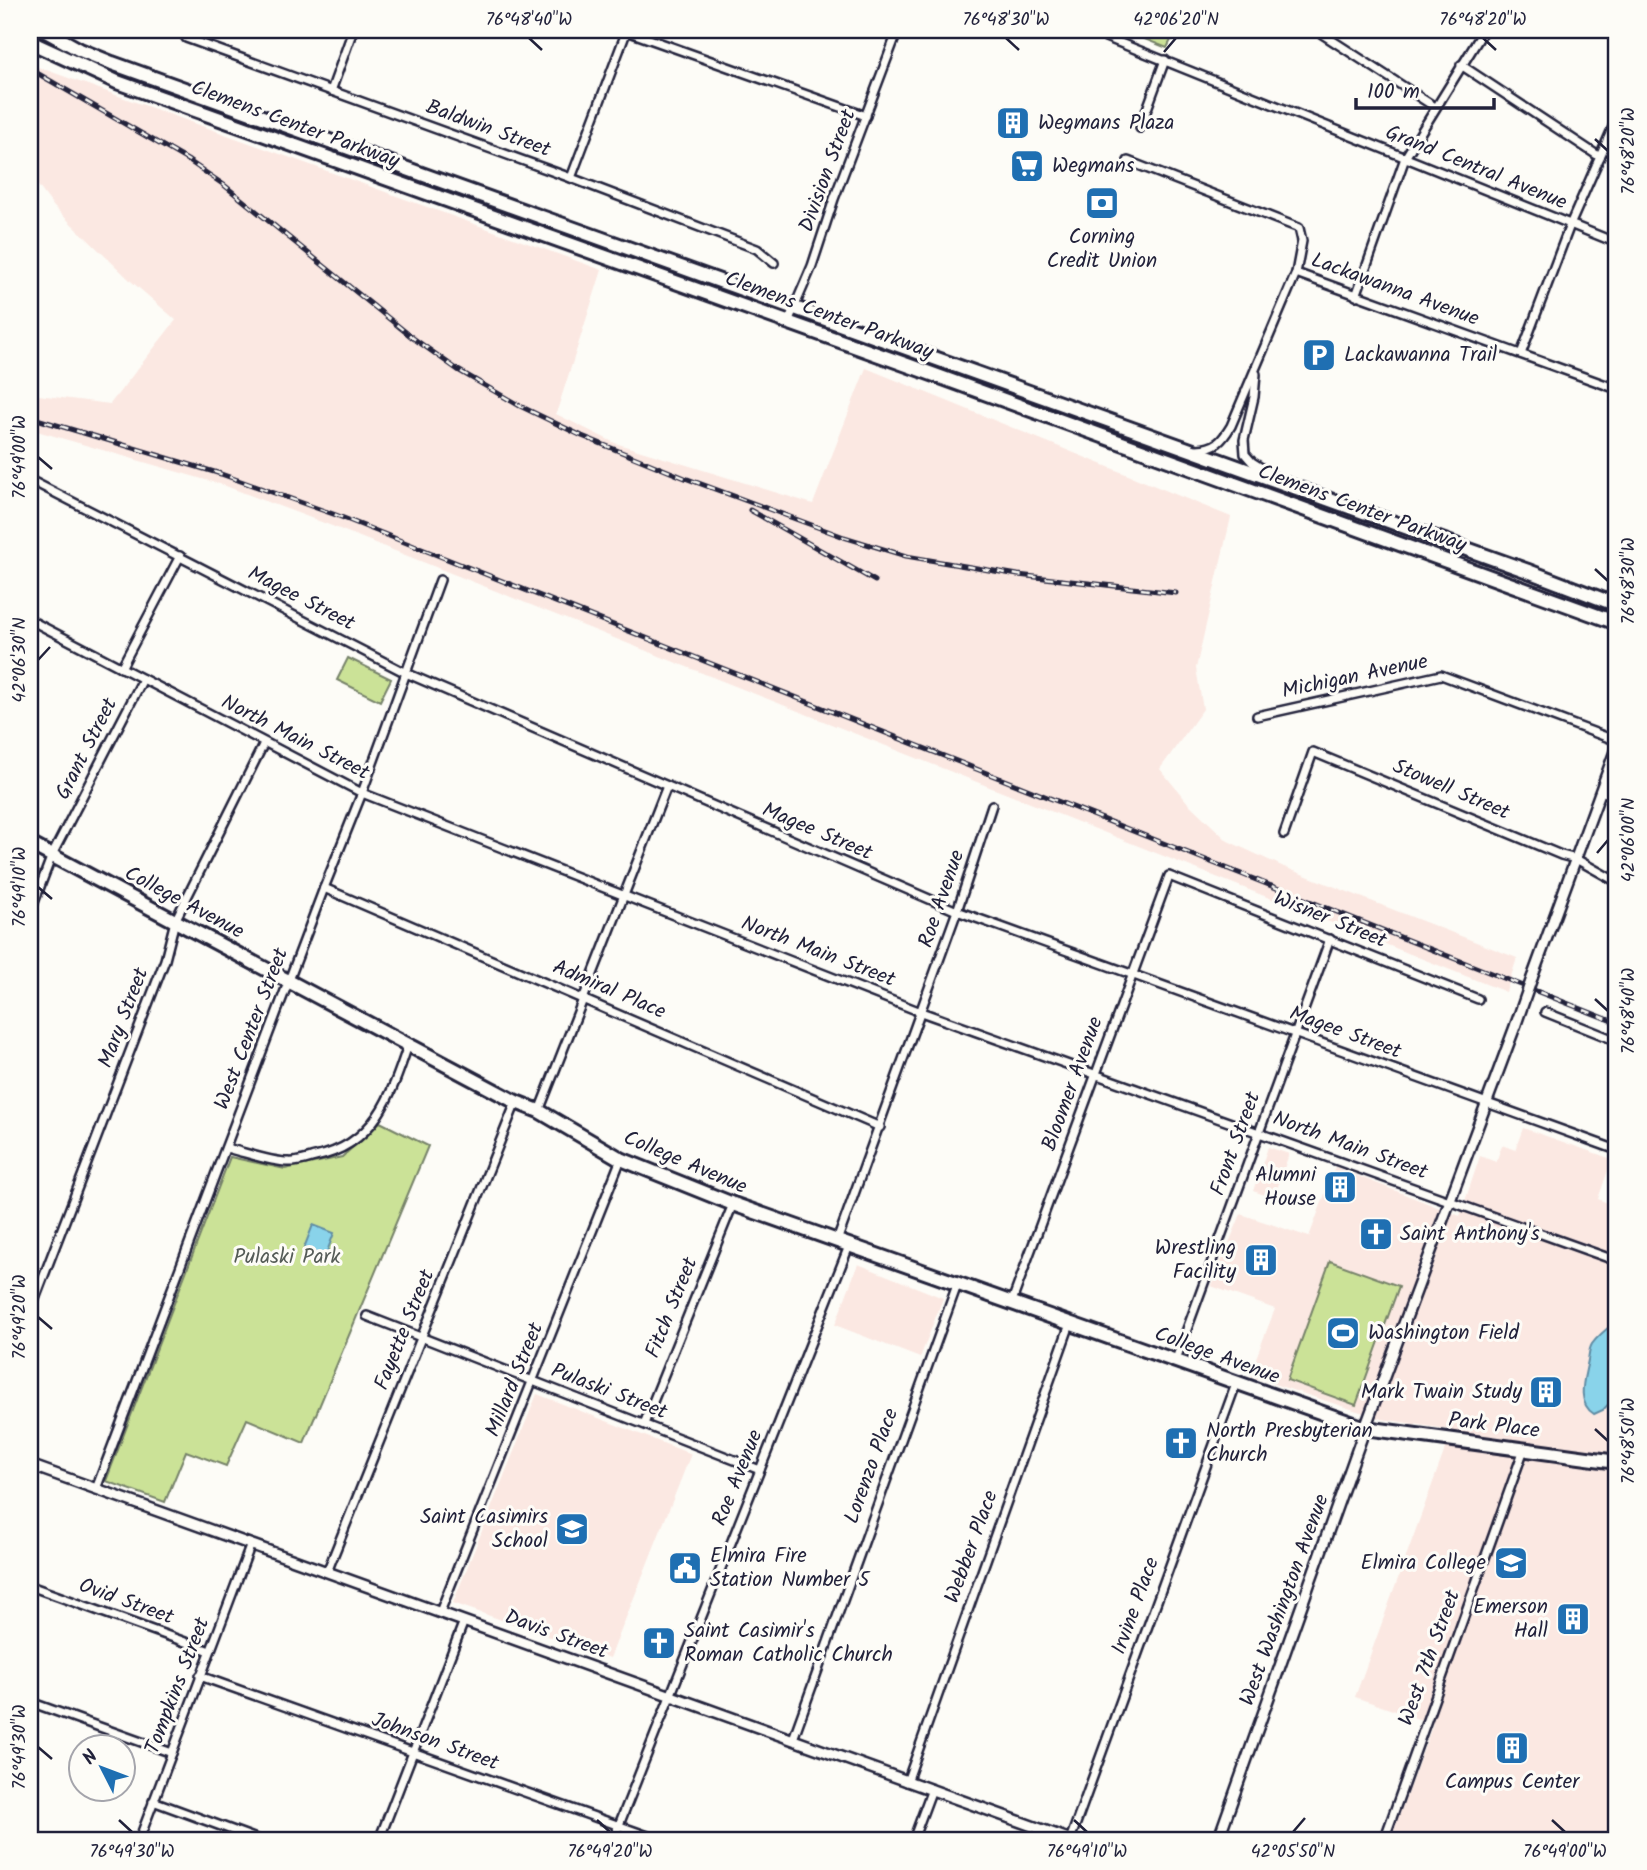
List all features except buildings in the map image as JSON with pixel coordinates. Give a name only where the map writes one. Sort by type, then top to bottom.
[{"type":"main road","name":"Clemens Center Parkway","points":[[44,30],[80,50],[112,63],[1528,570],[1617,605]]},
{"type":"main road","points":[[1611,30],[1617,34]]},
{"type":"main road","name":"Clemens Center Parkway","points":[[30,42],[117,82],[1617,623]]},
{"type":"main road","points":[[30,54],[52,54]]},
{"type":"main road","name":"College Avenue","points":[[30,844],[516,1102],[539,1111],[621,1159],[733,1205],[1365,1428]]},
{"type":"main road","name":"Park Place","points":[[1365,1428],[1617,1462]]},
{"type":"street","points":[[331,91],[353,30]]},
{"type":"street","points":[[571,178],[626,30],[866,116]]},
{"type":"street","name":"Division Street","points":[[788,322],[898,30]]},
{"type":"street","name":"Grand Central Avenue","points":[[1088,30],[1617,243]]},
{"type":"street","points":[[1316,30],[1435,107]]},
{"type":"street","points":[[1356,296],[1405,158],[1484,30]]},
{"type":"street","name":"Baldwin Street","points":[[187,34],[331,91],[757,249],[774,263]]},
{"type":"street","points":[[1140,128],[1165,60]]},
{"type":"street","points":[[1461,65],[1600,157]]},
{"type":"street","points":[[1521,354],[1570,225],[1617,118]]},
{"type":"street","name":"Lackawanna Avenue","points":[[1128,161],[1299,228],[1302,241],[1296,273],[1617,389]]},
{"type":"street","points":[[1189,449],[1215,446],[1222,441],[1256,370],[1296,273]]},
{"type":"street","points":[[1256,370],[1254,397],[1244,440],[1245,454],[1252,462],[1287,484]]},
{"type":"street","name":"Magee Street","points":[[30,480],[406,673],[957,912],[1617,1150]]},
{"type":"street","points":[[121,668],[180,556]]},
{"type":"street","name":"West Center Street","points":[[96,1489],[362,793],[440,580]]},
{"type":"street","name":"North Main Street","points":[[30,620],[362,793],[921,1012],[1450,1199],[1617,1261]]},
{"type":"street","name":"Michigan Avenue","points":[[1257,716],[1441,675],[1617,744]]},
{"type":"street","name":"Grant Street","points":[[30,913],[52,855],[143,679]]},
{"type":"street","name":"Mary Street","points":[[30,1311],[164,960],[175,921],[264,743]]},
{"type":"street","name":"West Washington Avenue","points":[[1218,1840],[1365,1428],[1617,744]]},
{"type":"street","name":"Stowell Street","points":[[1284,834],[1313,752],[1576,859],[1617,882]]},
{"type":"street","points":[[539,1111],[667,786]]},
{"type":"street","points":[[1601,791],[1617,797]]},
{"type":"street","name":"Roe Avenue","points":[[613,1840],[760,1470],[843,1244],[880,1127],[992,805]]},
{"type":"street","name":"Wisner Street","points":[[1169,876],[1478,999]]},
{"type":"street","name":"Bloomer Avenue","points":[[1011,1304],[1169,876]]},
{"type":"street","name":"Admiral Place","points":[[324,888],[880,1127]]},
{"type":"street","name":"Front Street","points":[[1175,1362],[1330,939]]},
{"type":"street","points":[[1545,1012],[1617,1041]]},
{"type":"street","points":[[226,1148],[289,1163],[327,1155],[346,1147],[379,1114],[396,1080],[408,1044]]},
{"type":"street","name":"Fayette Street","points":[[327,1572],[516,1102]]},
{"type":"street","name":"Millard Street","points":[[440,1612],[621,1159]]},
{"type":"street","name":"Fitch Street","points":[[644,1424],[733,1205]]},
{"type":"street","name":"Lorenzo Place","points":[[793,1739],[957,1285]]},
{"type":"street","name":"Pulaski Street","points":[[367,1316],[760,1470]]},
{"type":"street","name":"Webber Place","points":[[907,1782],[1070,1324]]},
{"type":"street","name":"Irvine Place","points":[[1070,1840],[1236,1384]]},
{"type":"street","name":"West 7th Street","points":[[1384,1840],[1524,1449]]},
{"type":"street","name":"Davis Street","points":[[30,1465],[1070,1840]]},
{"type":"street","name":"Tompkins Street","points":[[139,1840],[251,1544]]},
{"type":"street","name":"Ovid Street","points":[[30,1586],[210,1651]]},
{"type":"street","points":[[379,1840],[464,1621]]},
{"type":"street","name":"Johnson Street","points":[[200,1676],[659,1840]]},
{"type":"street","points":[[30,1702],[172,1753]]},
{"type":"street","points":[[913,1840],[932,1789]]},
{"type":"street","points":[[153,1801],[259,1840]]},
{"type":"shaded area","points":[[38,67],[602,270],[556,414],[615,443],[813,504],[866,368],[1231,517],[1196,668],[1203,709],[1160,769],[1188,803],[1228,841],[1284,867],[1517,958],[1506,992],[332,526],[223,485],[30,429],[30,394],[110,404],[176,320],[54,207],[30,175],[30,68]]},
{"type":"shaded area","name":"Elmira College","points":[[1523,1128],[1612,1159],[1598,1199],[1617,1207],[1617,1840],[1390,1840],[1433,1724],[1355,1697],[1452,1430],[1382,1419],[1249,1376],[1275,1309],[1211,1286],[1241,1214],[1309,1237],[1335,1167],[1460,1216],[1480,1156],[1496,1162],[1502,1145],[1515,1150]]},
{"type":"shaded area","points":[[1268,1147],[1289,1154],[1274,1198],[1253,1191]]},
{"type":"shaded area","points":[[858,1264],[943,1298],[920,1358],[835,1325]]},
{"type":"shaded area","name":"Saint Casimirs School","points":[[537,1394],[691,1454],[610,1658],[453,1603]]},
{"type":"green space","points":[[1134,30],[1176,30],[1167,48],[1132,34]]},
{"type":"green space","points":[[348,658],[391,679],[380,701],[337,680]]},
{"type":"green space","name":"Pulaski Park","points":[[380,1122],[428,1146],[304,1443],[247,1419],[226,1466],[186,1451],[165,1502],[106,1481],[230,1157],[285,1169],[342,1157]]},
{"type":"green space","name":"Washington Field","points":[[1330,1261],[1399,1286],[1356,1405],[1287,1380]]},
{"type":"water","points":[[313,1225],[334,1233],[325,1257],[304,1248]]},
{"type":"water","points":[[1613,1324],[1617,1328],[1617,1395],[1603,1410],[1594,1414],[1588,1409],[1583,1396],[1589,1352],[1594,1341]]},
{"type":"railway","points":[[30,69],[189,161],[224,185],[413,338],[458,370],[520,406],[582,436],[685,478],[844,537],[906,556],[1018,575],[1176,593]]},
{"type":"railway","points":[[30,417],[221,474],[336,515],[1617,1023]]},
{"type":"railway","points":[[750,510],[875,581]]},
{"type":"place","name":"Wegmans Plaza","points":[[1013,123]]},
{"type":"place","name":"Wegmans","points":[[1027,166]]},
{"type":"place","name":"Corning Credit Union","points":[[1102,203]]},
{"type":"place","name":"Lackawanna Trail","points":[[1319,355]]},
{"type":"place","name":"Alumni House","points":[[1340,1187]]},
{"type":"place","name":"Saint Anthony's","points":[[1376,1234]]},
{"type":"place","name":"Wrestling Facility","points":[[1261,1260]]},
{"type":"place","name":"Washington Field","points":[[1343,1333]]},
{"type":"place","name":"Mark Twain Study","points":[[1546,1392]]},
{"type":"place","name":"North Presbyterian Church","points":[[1181,1443]]},
{"type":"place","name":"Saint Casimirs School","points":[[572,1529]]},
{"type":"place","name":"Elmira College","points":[[1511,1563]]},
{"type":"place","name":"Elmira Fire Station Number 5","points":[[685,1568]]},
{"type":"place","name":"Emerson Hall","points":[[1573,1619]]},
{"type":"place","name":"Saint Casimir's Roman Catholic Church","points":[[659,1643]]},
{"type":"place","name":"Campus Center","points":[[1512,1748]]}]
